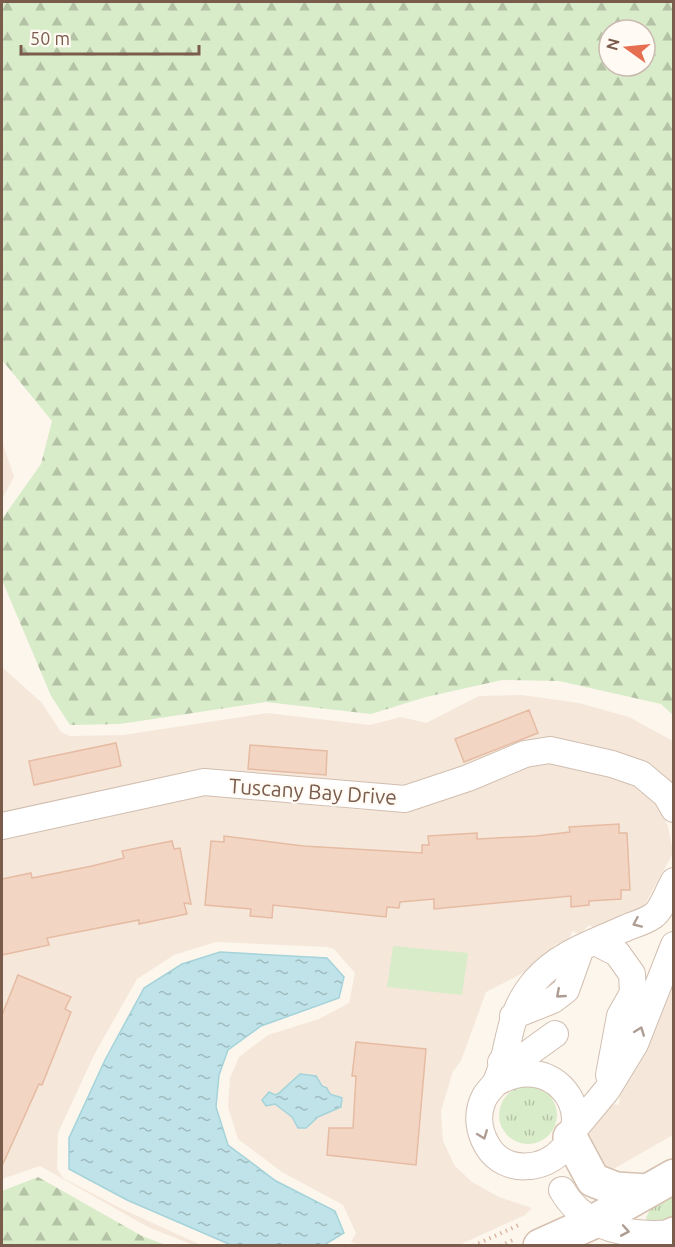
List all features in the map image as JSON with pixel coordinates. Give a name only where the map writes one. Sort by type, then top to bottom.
[{"type":"street","name":"Tuscany Bay Drive","points":[[2,826],[204,782],[405,799],[468,778],[525,754],[550,750],[612,764],[641,774],[666,795],[674,809]]},
{"type":"street","points":[[513,1069],[513,1016],[535,981],[565,955],[655,915],[674,881]]},
{"type":"street","points":[[588,945],[617,953],[632,974],[633,993],[620,1016],[607,1090]]},
{"type":"street","points":[[555,1034],[486,1094],[480,1108],[481,1131],[490,1151],[502,1161],[516,1166],[531,1167],[546,1163],[561,1151],[607,1090],[635,1044],[674,945]]},
{"type":"street","points":[[513,1069],[560,1085],[568,1096],[573,1109],[571,1135],[592,1180],[596,1199],[588,1234]]},
{"type":"street","points":[[546,1163],[576,1209],[588,1234]]},
{"type":"street","points":[[592,1180],[616,1189],[661,1183]]},
{"type":"street","points":[[588,1234],[661,1183]]},
{"type":"street","points":[[537,1237],[560,1227],[564,1216],[562,1190]]},
{"type":"street","points":[[537,1237],[588,1234],[674,1234]]},
{"type":"street","points":[[652,1245],[674,1234]]},
{"type":"path","points":[[473,1245],[537,1237]]},
{"type":"shaded area","points":[[2,441],[14,477],[2,499]]},
{"type":"shaded area","points":[[2,667],[42,703],[61,732],[70,736],[123,735],[267,713],[370,725],[401,717],[426,723],[479,696],[522,695],[579,703],[629,717],[673,741],[673,785],[650,765],[614,752],[462,767],[403,786],[200,770],[2,813]]},
{"type":"shaded area","points":[[551,763],[634,784],[655,802],[668,826],[673,853],[644,906],[595,928],[589,925],[580,934],[572,931],[570,938],[555,945],[525,972],[486,992],[461,1061],[453,1071],[441,1111],[443,1141],[455,1166],[472,1182],[499,1197],[532,1208],[525,1215],[459,1245],[363,1246],[351,1242],[356,1233],[343,1205],[282,1172],[238,1139],[228,1107],[230,1078],[239,1057],[268,1035],[319,1019],[349,1003],[355,973],[334,949],[327,947],[216,942],[174,955],[137,979],[94,1055],[58,1133],[57,1169],[63,1178],[122,1209],[201,1245],[193,1245],[148,1227],[40,1166],[2,1179],[2,839],[206,795],[363,810],[411,811],[473,790],[530,767]]},
{"type":"shaded area","points":[[673,983],[673,1135],[610,1171],[606,1169],[585,1138],[613,1104],[619,1105],[620,1095],[648,1049]]},
{"type":"green space","points":[[2,2],[673,2],[673,715],[661,704],[559,681],[502,680],[426,697],[371,714],[266,702],[120,724],[70,725],[51,696],[2,580],[2,519],[41,464],[52,421],[2,360]]},
{"type":"green space","points":[[393,946],[468,953],[462,995],[387,987]]},
{"type":"green space","points":[[522,1086],[534,1086],[549,1094],[557,1109],[557,1121],[549,1136],[534,1144],[522,1144],[507,1136],[499,1121],[499,1109],[507,1094]]},
{"type":"green space","points":[[38,1177],[142,1236],[166,1245],[2,1245],[2,1191]]},
{"type":"green space","points":[[673,1195],[673,1221],[648,1224],[646,1218],[650,1209]]},
{"type":"water","points":[[220,952],[327,958],[344,977],[339,998],[261,1026],[228,1050],[219,1075],[216,1107],[228,1145],[276,1181],[335,1211],[344,1233],[324,1245],[231,1245],[127,1200],[69,1169],[69,1138],[105,1060],[144,988],[182,964]]},
{"type":"water","points":[[300,1074],[316,1076],[331,1095],[342,1098],[341,1107],[318,1117],[306,1128],[298,1128],[292,1117],[275,1104],[266,1106],[262,1100],[269,1092],[275,1095],[279,1093]]},
{"type":"building","points":[[529,710],[538,733],[464,762],[455,739]]},
{"type":"building","points":[[116,743],[121,766],[34,785],[29,761]]},
{"type":"building","points":[[250,745],[327,751],[326,775],[248,769]]},
{"type":"building","points":[[619,824],[619,833],[627,833],[630,890],[621,890],[621,899],[589,901],[589,905],[571,907],[571,896],[434,909],[434,899],[400,902],[399,908],[387,907],[386,917],[273,905],[272,918],[250,916],[251,909],[205,905],[211,841],[224,842],[224,836],[303,846],[422,853],[422,845],[429,845],[428,836],[477,833],[477,839],[536,836],[570,832],[569,827]]},
{"type":"building","points":[[172,841],[174,849],[180,848],[191,904],[184,903],[187,914],[139,924],[139,920],[47,938],[49,945],[2,955],[2,879],[31,873],[32,878],[92,866],[124,858],[122,851]]},
{"type":"building","points":[[18,975],[71,997],[65,1009],[71,1012],[42,1085],[39,1084],[2,1166],[2,1015]]},
{"type":"building","points":[[356,1042],[426,1049],[416,1165],[327,1155],[329,1128],[353,1128],[356,1076],[352,1076]]}]
